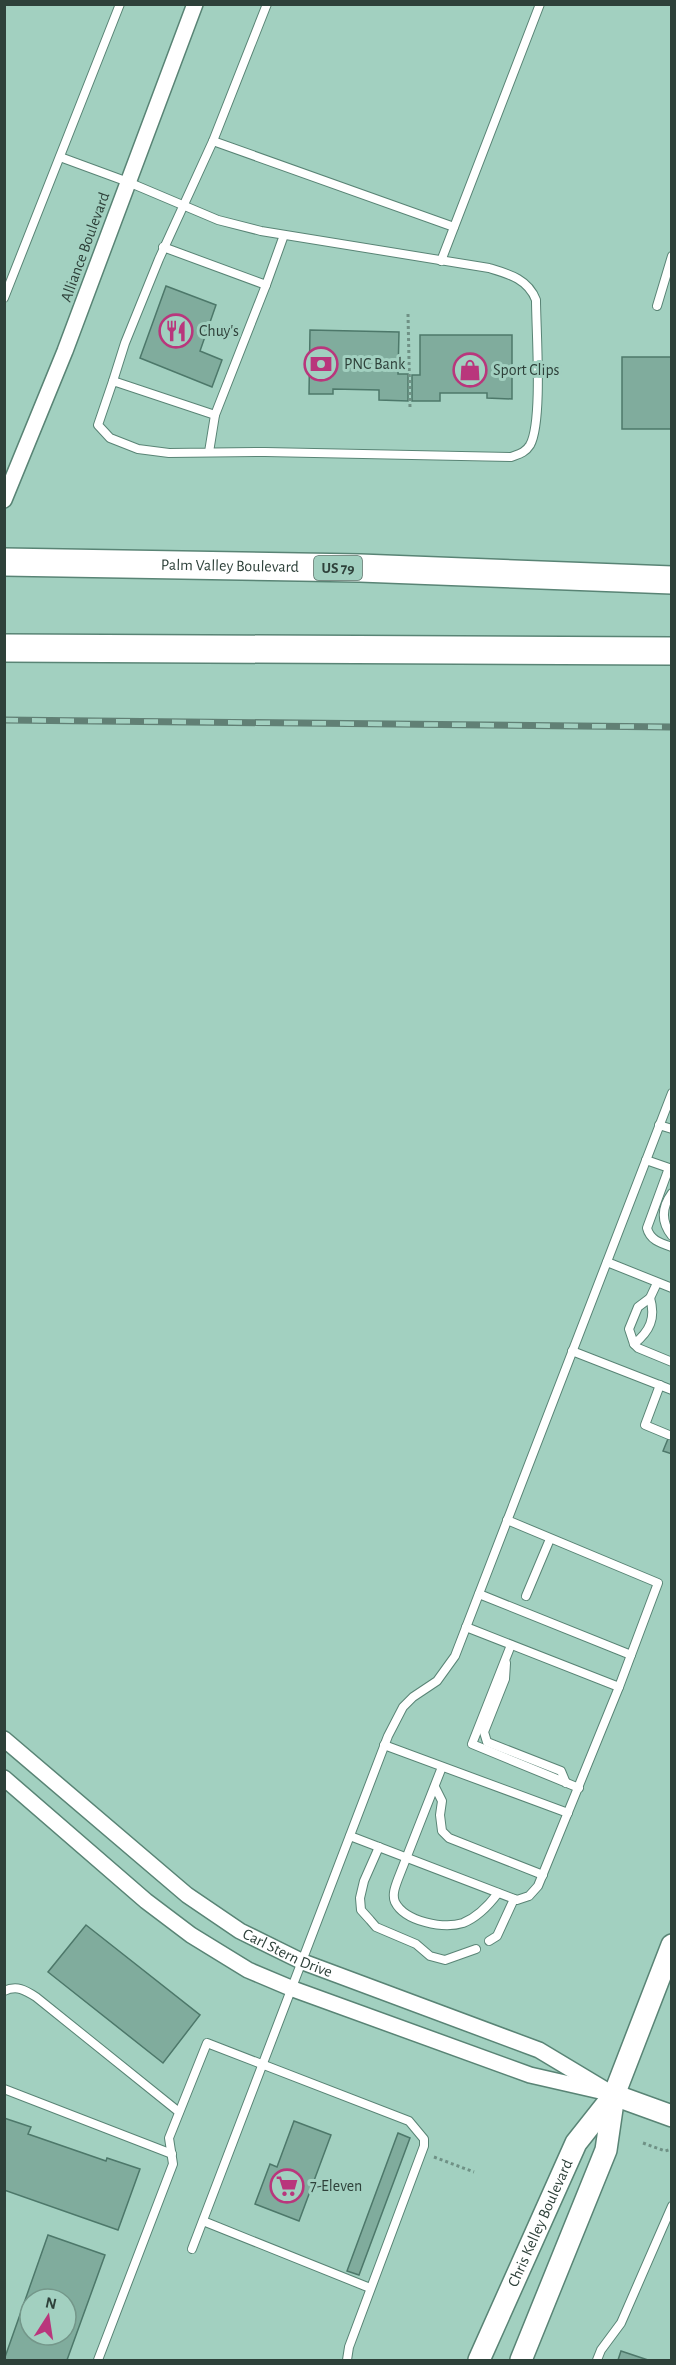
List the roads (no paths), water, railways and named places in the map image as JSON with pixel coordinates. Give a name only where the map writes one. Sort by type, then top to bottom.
[{"type":"highway","name":"Palm Valley Boulevard","points":[[4,562],[360,568],[672,580]]},
{"type":"highway","points":[[4,648],[672,651]]},
{"type":"main road","name":"Chris Kelley Boulevard","points":[[521,2361],[606,2150],[614,2095],[672,1946]]},
{"type":"main road","name":"Chris Kelley Boulevard","points":[[479,2361],[576,2143],[614,2095]]},
{"type":"main road","name":"Carl Stern Drive","points":[[614,2095],[672,2116]]},
{"type":"street","name":"Alliance Boulevard","points":[[4,500],[61,361],[195,4]]},
{"type":"street","name":"Carl Stern Drive","points":[[4,1739],[187,1895],[240,1931],[303,1962],[539,2050],[614,2095]]},
{"type":"street","name":"Carl Stern Drive","points":[[4,1778],[146,1901],[191,1935],[248,1970],[293,1989],[530,2075],[614,2095]]},
{"type":"lane","points":[[4,298],[120,4]]},
{"type":"lane","points":[[60,157],[128,182],[184,206],[218,220],[284,235],[509,274],[524,281],[533,291],[536,300],[537,410],[534,434],[523,453],[511,457],[169,453],[138,449],[110,438],[98,425],[125,343],[163,247],[184,206],[213,141],[267,4]]},
{"type":"lane","points":[[441,261],[540,4]]},
{"type":"lane","points":[[213,141],[454,227]]},
{"type":"lane","points":[[209,452],[215,415],[284,235]]},
{"type":"lane","points":[[163,247],[266,285]]},
{"type":"lane","points":[[657,306],[672,256]]},
{"type":"lane","points":[[113,381],[215,415]]},
{"type":"lane","points":[[192,2249],[293,1989],[384,1745],[403,1707],[436,1681],[448,1668],[466,1627],[672,1093]]},
{"type":"lane","points":[[659,1125],[672,1129]]},
{"type":"lane","points":[[646,1160],[670,1169],[647,1228],[649,1235],[656,1241],[672,1247]]},
{"type":"lane","points":[[672,1193],[664,1208],[663,1224],[672,1236]]},
{"type":"lane","points":[[606,1262],[672,1288]]},
{"type":"lane","points":[[657,1283],[650,1298],[638,1307],[629,1329],[634,1344],[638,1348],[672,1362]]},
{"type":"lane","points":[[634,1344],[645,1335],[655,1312],[650,1298]]},
{"type":"lane","points":[[572,1352],[672,1390]]},
{"type":"lane","points":[[660,1385],[645,1425],[669,1435]]},
{"type":"lane","points":[[350,1836],[514,1899],[529,1896],[538,1886],[619,1687],[658,1583],[507,1520]]},
{"type":"lane","points":[[526,1596],[550,1539]]},
{"type":"lane","points":[[478,1594],[631,1655]]},
{"type":"lane","points":[[466,1627],[619,1687]]},
{"type":"lane","points":[[511,1645],[472,1744],[579,1788]]},
{"type":"lane","points":[[507,1656],[505,1678],[483,1732],[487,1742],[561,1772],[566,1783]]},
{"type":"lane","points":[[384,1745],[568,1813]]},
{"type":"lane","points":[[442,1767],[394,1890],[394,1900],[400,1909],[413,1917],[434,1925],[448,1927],[465,1922],[485,1909],[498,1893]]},
{"type":"lane","points":[[435,1787],[442,1802],[440,1815],[442,1831],[449,1838],[543,1875]]},
{"type":"lane","points":[[379,1847],[364,1881],[360,1898],[362,1910],[376,1927],[416,1944],[430,1956],[446,1960],[476,1949]]},
{"type":"lane","points":[[489,1941],[497,1936],[514,1899]]},
{"type":"lane","points":[[4,1991],[12,1987],[23,1989],[36,1997],[179,2112]]},
{"type":"lane","points":[[98,2361],[173,2164],[169,2138],[207,2043],[409,2121],[424,2139],[349,2347],[347,2361]]},
{"type":"lane","points":[[4,2089],[171,2154]]},
{"type":"lane","points":[[597,2361],[601,2350],[621,2323],[672,2206]]},
{"type":"lane","points":[[203,2221],[370,2288]]},
{"type":"railway","points":[[4,720],[672,727]]},
{"type":"place","name":"Chuy's","points":[[176,331]]},
{"type":"place","name":"PNC Bank","points":[[321,364]]},
{"type":"place","name":"Sport Clips","points":[[470,370]]},
{"type":"place","name":"7-Eleven","points":[[287,2186]]}]
